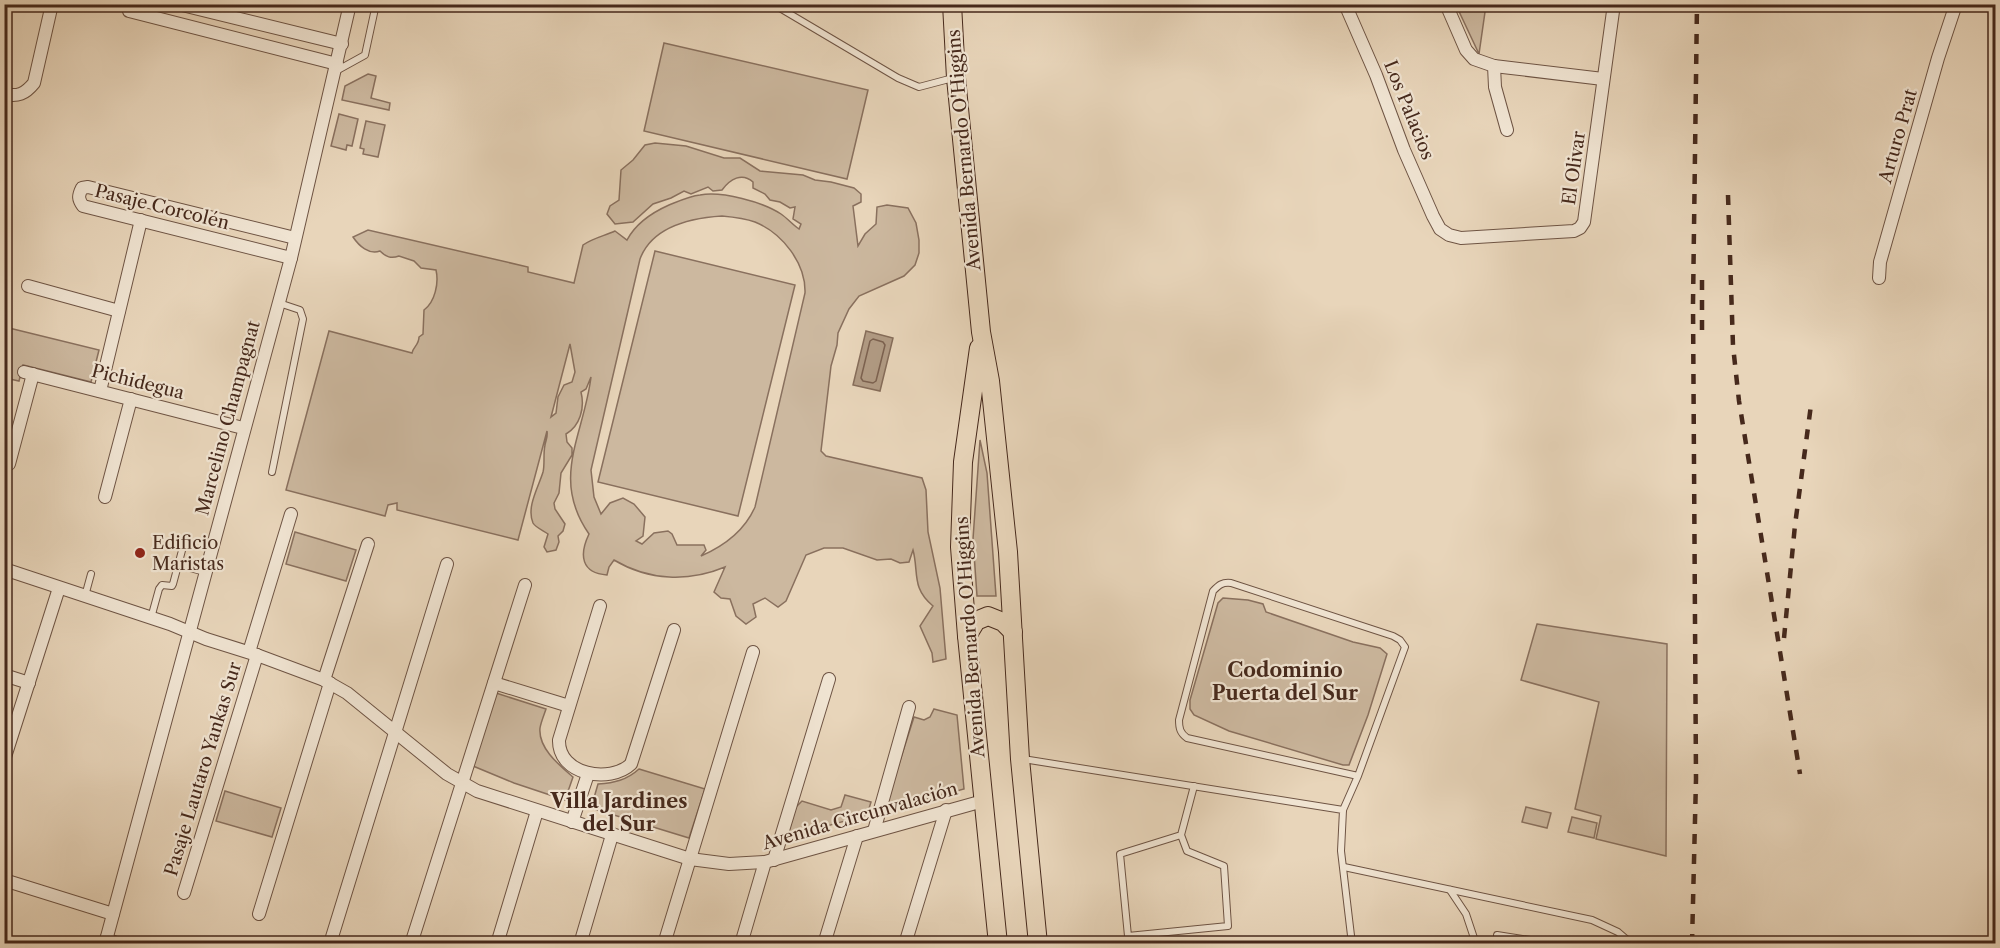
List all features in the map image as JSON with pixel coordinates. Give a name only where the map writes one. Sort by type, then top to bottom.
[{"type":"main road","name":"Avenida Bernardo O'Higgins","points":[[952,4],[956,78],[981,332],[990,381],[1008,552],[1020,759],[1038,944]]},
{"type":"main road","name":"Avenida Bernardo O'Higgins","points":[[981,332],[963,462],[960,547],[998,944]]},
{"type":"main road","points":[[967,636],[976,621],[988,616],[1003,622],[1013,632]]},
{"type":"street","points":[[4,94],[22,94],[34,83],[52,4]]},
{"type":"street","points":[[126,4],[129,11],[336,67]]},
{"type":"street","points":[[178,4],[342,44]]},
{"type":"street","name":"Marcelino Champagnat","points":[[106,941],[243,428],[291,258],[350,4]]},
{"type":"street","name":"Los Palacios","points":[[1345,4],[1376,75],[1420,188],[1440,229]]},
{"type":"street","points":[[1446,4],[1466,50],[1474,59],[1494,66],[1604,79]]},
{"type":"street","name":"El Olivar","points":[[1440,229],[1449,235],[1461,238],[1574,231],[1580,228],[1584,222],[1587,207],[1614,4]]},
{"type":"street","name":"Arturo Prat","points":[[1879,278],[1883,251],[1938,58],[1956,4]]},
{"type":"street","points":[[1494,66],[1497,99],[1507,130]]},
{"type":"street","name":"Pasaje Corcolén","points":[[291,258],[83,206],[79,201],[79,194],[82,188],[88,187],[295,238]]},
{"type":"street","points":[[100,391],[141,220]]},
{"type":"street","points":[[28,286],[119,311]]},
{"type":"street","name":"Pichidegua","points":[[9,464],[29,373],[243,428]]},
{"type":"street","points":[[105,497],[130,399]]},
{"type":"street","name":"Pasaje Lautaro Yankas Sur","points":[[184,893],[291,514]]},
{"type":"street","points":[[259,914],[368,544]]},
{"type":"street","points":[[332,937],[447,564]]},
{"type":"street","name":"Avenida Circunvalación","points":[[4,569],[253,653],[327,681],[347,693],[462,784],[493,798],[690,859],[729,864],[770,861],[983,801]]},
{"type":"street","points":[[411,944],[525,585]]},
{"type":"street","points":[[4,760],[59,588]]},
{"type":"street","points":[[600,606],[559,740],[559,747],[564,757],[588,774],[612,774],[623,771],[631,764],[674,630]]},
{"type":"street","points":[[664,944],[753,652]]},
{"type":"street","points":[[4,675],[29,683]]},
{"type":"street","points":[[741,944],[829,679]]},
{"type":"street","points":[[494,683],[569,706]]},
{"type":"street","points":[[874,831],[909,707]]},
{"type":"street","points":[[572,822],[588,774]]},
{"type":"street","points":[[905,944],[946,810]]},
{"type":"street","points":[[497,944],[537,811]]},
{"type":"street","points":[[580,944],[612,835]]},
{"type":"street","points":[[824,944],[857,836]]},
{"type":"street","points":[[4,880],[113,914]]},
{"type":"street","points":[[106,941],[119,944]]},
{"type":"lane","points":[[336,67],[365,55],[376,4]]},
{"type":"lane","points":[[773,4],[898,78],[919,87],[956,78]]},
{"type":"lane","points":[[272,472],[303,319],[300,310],[278,303]]},
{"type":"lane","points":[[151,618],[159,589],[162,585],[172,586],[184,543]]},
{"type":"lane","points":[[178,565],[205,572]]},
{"type":"lane","points":[[86,596],[91,574]]},
{"type":"lane","points":[[1352,944],[1341,851],[1343,810],[1358,776],[1405,647],[1400,640],[1231,583],[1224,582],[1219,585],[1214,591],[1179,720],[1182,735],[1358,776]]},
{"type":"lane","points":[[1020,759],[1343,810]]},
{"type":"lane","points":[[1181,835],[1120,854],[1128,936],[1228,926],[1224,866],[1186,851],[1181,835],[1194,786]]},
{"type":"lane","points":[[1344,867],[1592,920],[1618,932],[1632,944]]},
{"type":"lane","points":[[1450,890],[1466,914],[1476,944]]},
{"type":"lane","points":[[1497,935],[1556,944]]},
{"type":"shaded area","points":[[1456,5],[1486,5],[1479,54]]},
{"type":"shaded area","points":[[664,43],[868,90],[847,179],[644,131]]},
{"type":"shaded area","points":[[368,74],[376,76],[371,98],[390,103],[389,110],[342,100],[345,86]]},
{"type":"shaded area","points":[[339,114],[358,119],[352,146],[347,145],[346,150],[331,146]]},
{"type":"shaded area","points":[[366,121],[385,125],[378,157],[363,154],[364,149],[360,148]]},
{"type":"shaded area","points":[[655,143],[686,146],[724,158],[740,158],[760,171],[803,175],[815,180],[854,188],[861,194],[861,202],[853,206],[858,246],[865,234],[876,224],[877,207],[887,205],[908,208],[916,223],[919,240],[919,253],[915,265],[904,276],[859,296],[849,309],[838,333],[831,366],[821,451],[826,456],[922,478],[926,490],[928,532],[940,588],[946,659],[933,662],[932,653],[920,626],[933,606],[921,593],[913,550],[909,562],[900,563],[891,559],[877,560],[843,548],[824,548],[806,555],[786,601],[778,607],[765,598],[753,604],[756,617],[746,624],[736,616],[730,599],[721,598],[714,592],[725,567],[697,575],[669,577],[641,572],[614,560],[607,575],[592,571],[584,562],[584,549],[589,534],[578,514],[572,494],[571,475],[573,456],[591,377],[586,389],[581,392],[582,410],[578,421],[566,434],[567,442],[572,448],[572,455],[561,473],[559,493],[554,503],[555,509],[565,524],[558,536],[559,542],[556,550],[547,552],[544,547],[548,534],[533,523],[531,517],[532,504],[544,469],[547,431],[518,540],[397,510],[397,503],[388,505],[385,516],[286,490],[329,331],[412,353],[419,337],[423,334],[424,310],[428,307],[435,292],[436,270],[421,268],[414,261],[399,256],[391,257],[380,251],[368,251],[353,237],[368,230],[528,267],[528,272],[574,283],[583,245],[615,231],[627,240],[635,228],[650,215],[692,196],[709,194],[731,196],[753,202],[781,214],[799,229],[801,224],[793,219],[795,207],[790,208],[780,202],[770,200],[765,194],[753,188],[753,182],[745,177],[732,180],[722,190],[713,191],[708,187],[691,194],[684,191],[653,204],[633,222],[615,224],[607,214],[610,206],[619,200],[621,170],[645,145]],"holes":[[[722,216],[755,222],[783,241],[797,260],[805,293],[755,507],[739,531],[718,548],[701,556],[706,550],[704,545],[677,545],[668,531],[654,533],[642,544],[636,541],[643,536],[645,517],[634,504],[623,498],[610,503],[601,514],[594,497],[591,470],[640,259],[653,239],[674,226],[697,219]],[[570,344],[575,372],[572,382],[564,385],[558,397],[556,413],[551,417]]]},
{"type":"shaded area","points":[[655,251],[795,285],[738,516],[598,482]]},
{"type":"shaded area","points":[[5,327],[99,350],[91,382],[23,365],[19,381],[5,378]]},
{"type":"shaded area","points":[[980,440],[987,473],[996,596],[977,596],[973,539]]},
{"type":"shaded area","points":[[295,532],[356,550],[346,581],[286,564]]},
{"type":"shaded area","points":[[1223,598],[1263,604],[1266,612],[1353,642],[1380,648],[1387,654],[1349,765],[1229,731],[1194,715],[1190,709],[1190,700],[1218,603]]},
{"type":"shaded area","points":[[1537,624],[1667,644],[1666,856],[1596,839],[1601,816],[1575,809],[1599,702],[1521,680]]},
{"type":"shaded area","points":[[496,693],[546,709],[540,728],[542,742],[550,756],[573,777],[565,800],[473,766]]},
{"type":"shaded area","points":[[934,709],[957,715],[964,789],[884,811],[914,717],[924,720],[930,717]]},
{"type":"shaded area","points":[[639,769],[705,789],[689,838],[591,808],[598,784],[620,780]]},
{"type":"shaded area","points":[[225,791],[281,808],[272,837],[216,821]]},
{"type":"shaded area","points":[[845,795],[871,802],[867,815],[787,837],[796,807],[802,801],[831,810],[841,807]]},
{"type":"shaded area","points":[[1526,807],[1551,813],[1547,828],[1522,822]]},
{"type":"shaded area","points":[[1572,817],[1597,823],[1594,838],[1568,832]]},
{"type":"water","points":[[866,331],[893,338],[880,391],[853,385]]},
{"type":"railway","points":[[1692,944],[1696,779],[1693,304],[1697,4]]},
{"type":"railway","points":[[1728,195],[1733,346],[1739,401],[1800,774]]},
{"type":"railway","points":[[1702,273],[1702,330]]},
{"type":"railway","points":[[1784,638],[1795,525],[1811,405]]},
{"type":"place","name":"Edificio Maristas","points":[[140,553]]},
{"type":"district","name":"Codominio Puerta del Sur","points":[[1285,682]]},
{"type":"district","name":"Villa Jardines del Sur","points":[[619,812]]}]
